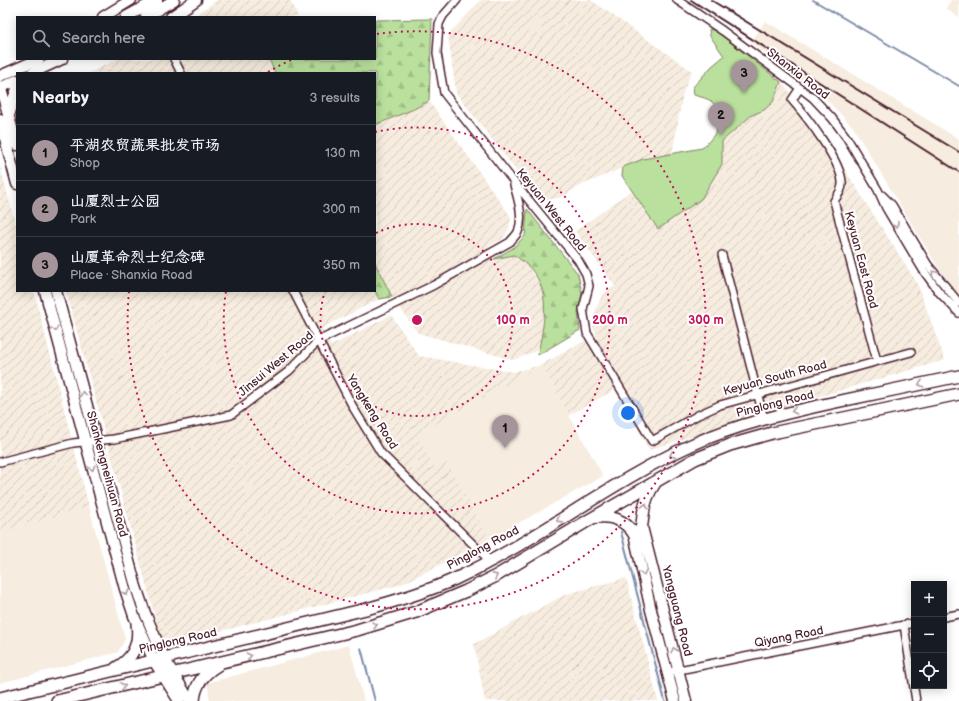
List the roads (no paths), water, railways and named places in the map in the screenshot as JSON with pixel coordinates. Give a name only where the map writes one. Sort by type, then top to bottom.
[{"type":"main road","name":"Pinglong Road","points":[[0,698],[366,610],[397,601],[454,579],[490,561],[598,496],[660,461],[711,436],[764,419],[958,376]]},
{"type":"main road","points":[[57,701],[357,630],[422,610],[496,576],[589,520],[711,452],[772,433],[959,394]]},
{"type":"main road","points":[[946,397],[959,397]]},
{"type":"main road","points":[[589,520],[604,517],[618,519],[629,527],[634,534],[640,532],[642,527],[643,511],[648,495],[651,488],[662,478]]},
{"type":"main road","points":[[110,671],[121,665],[134,651],[138,642],[139,634],[137,624]]},
{"type":"main road","points":[[194,701],[195,692],[202,679],[213,668],[228,661]]},
{"type":"street","points":[[105,16],[131,0]]},
{"type":"street","points":[[128,16],[157,0]]},
{"type":"street","points":[[148,16],[174,0]]},
{"type":"street","points":[[172,16],[196,0]]},
{"type":"street","name":"Keyuan West Road","points":[[457,0],[443,16],[439,24],[437,53],[444,93],[578,260],[586,274],[589,286],[583,309],[587,333],[652,441]]},
{"type":"street","name":"Shanxia Road","points":[[677,0],[728,34],[800,88],[823,108],[840,128],[878,190],[886,208],[923,270],[939,292],[959,313]]},
{"type":"street","points":[[0,76],[37,60]]},
{"type":"street","points":[[34,72],[60,60]]},
{"type":"street","points":[[48,65],[65,60]]},
{"type":"street","points":[[174,60],[180,72]]},
{"type":"street","points":[[16,80],[0,87],[5,119],[16,143]]},
{"type":"street","name":"Keyuan East Road","points":[[800,88],[792,100],[838,164],[843,182],[840,193],[834,201],[877,361]]},
{"type":"street","points":[[16,92],[5,119],[2,132],[16,181]]},
{"type":"street","name":"Jinsui West Road","points":[[0,462],[73,443],[114,439],[231,416],[289,371],[318,341],[434,285],[510,242],[517,232],[520,222],[519,205],[514,182]]},
{"type":"street","name":"Shanxia Road","points":[[878,190],[892,205],[935,274],[959,303]]},
{"type":"street","points":[[722,255],[764,419]]},
{"type":"street","name":"Shankengneihuan Road","points":[[45,292],[125,589],[137,624],[159,659]]},
{"type":"street","name":"Shankengneihuan Road","points":[[56,292],[136,587],[159,659]]},
{"type":"street","name":"Yangkeng Road","points":[[294,292],[354,409],[381,453],[490,561]]},
{"type":"street","name":"Keyuan South Road","points":[[652,441],[698,415],[720,405],[911,352]]},
{"type":"street","name":"Yangguang Road","points":[[642,527],[675,652],[673,672],[675,701]]},
{"type":"street","name":"Yangguang Road","points":[[634,534],[651,610],[673,672],[686,701]]},
{"type":"street","points":[[947,616],[959,614]]},
{"type":"street","name":"Qiyang Road","points":[[673,672],[911,624]]},
{"type":"street","points":[[904,625],[916,701]]},
{"type":"street","points":[[159,659],[168,675],[178,701]]},
{"type":"street","points":[[168,675],[190,701]]},
{"type":"waterway","points":[[813,0],[959,86]]},
{"type":"waterway","points":[[621,532],[665,701]]},
{"type":"waterway","points":[[361,648],[375,701]]},
{"type":"railway","points":[[691,0],[959,172]]},
{"type":"railway","points":[[711,0],[959,152]]},
{"type":"place","name":"山厦革命烈士纪念碑","points":[[744,93]]},
{"type":"place","name":"山厦烈士公园","points":[[721,135]]},
{"type":"place","name":"平湖农贸蔬果批发市场","points":[[505,448]]}]
